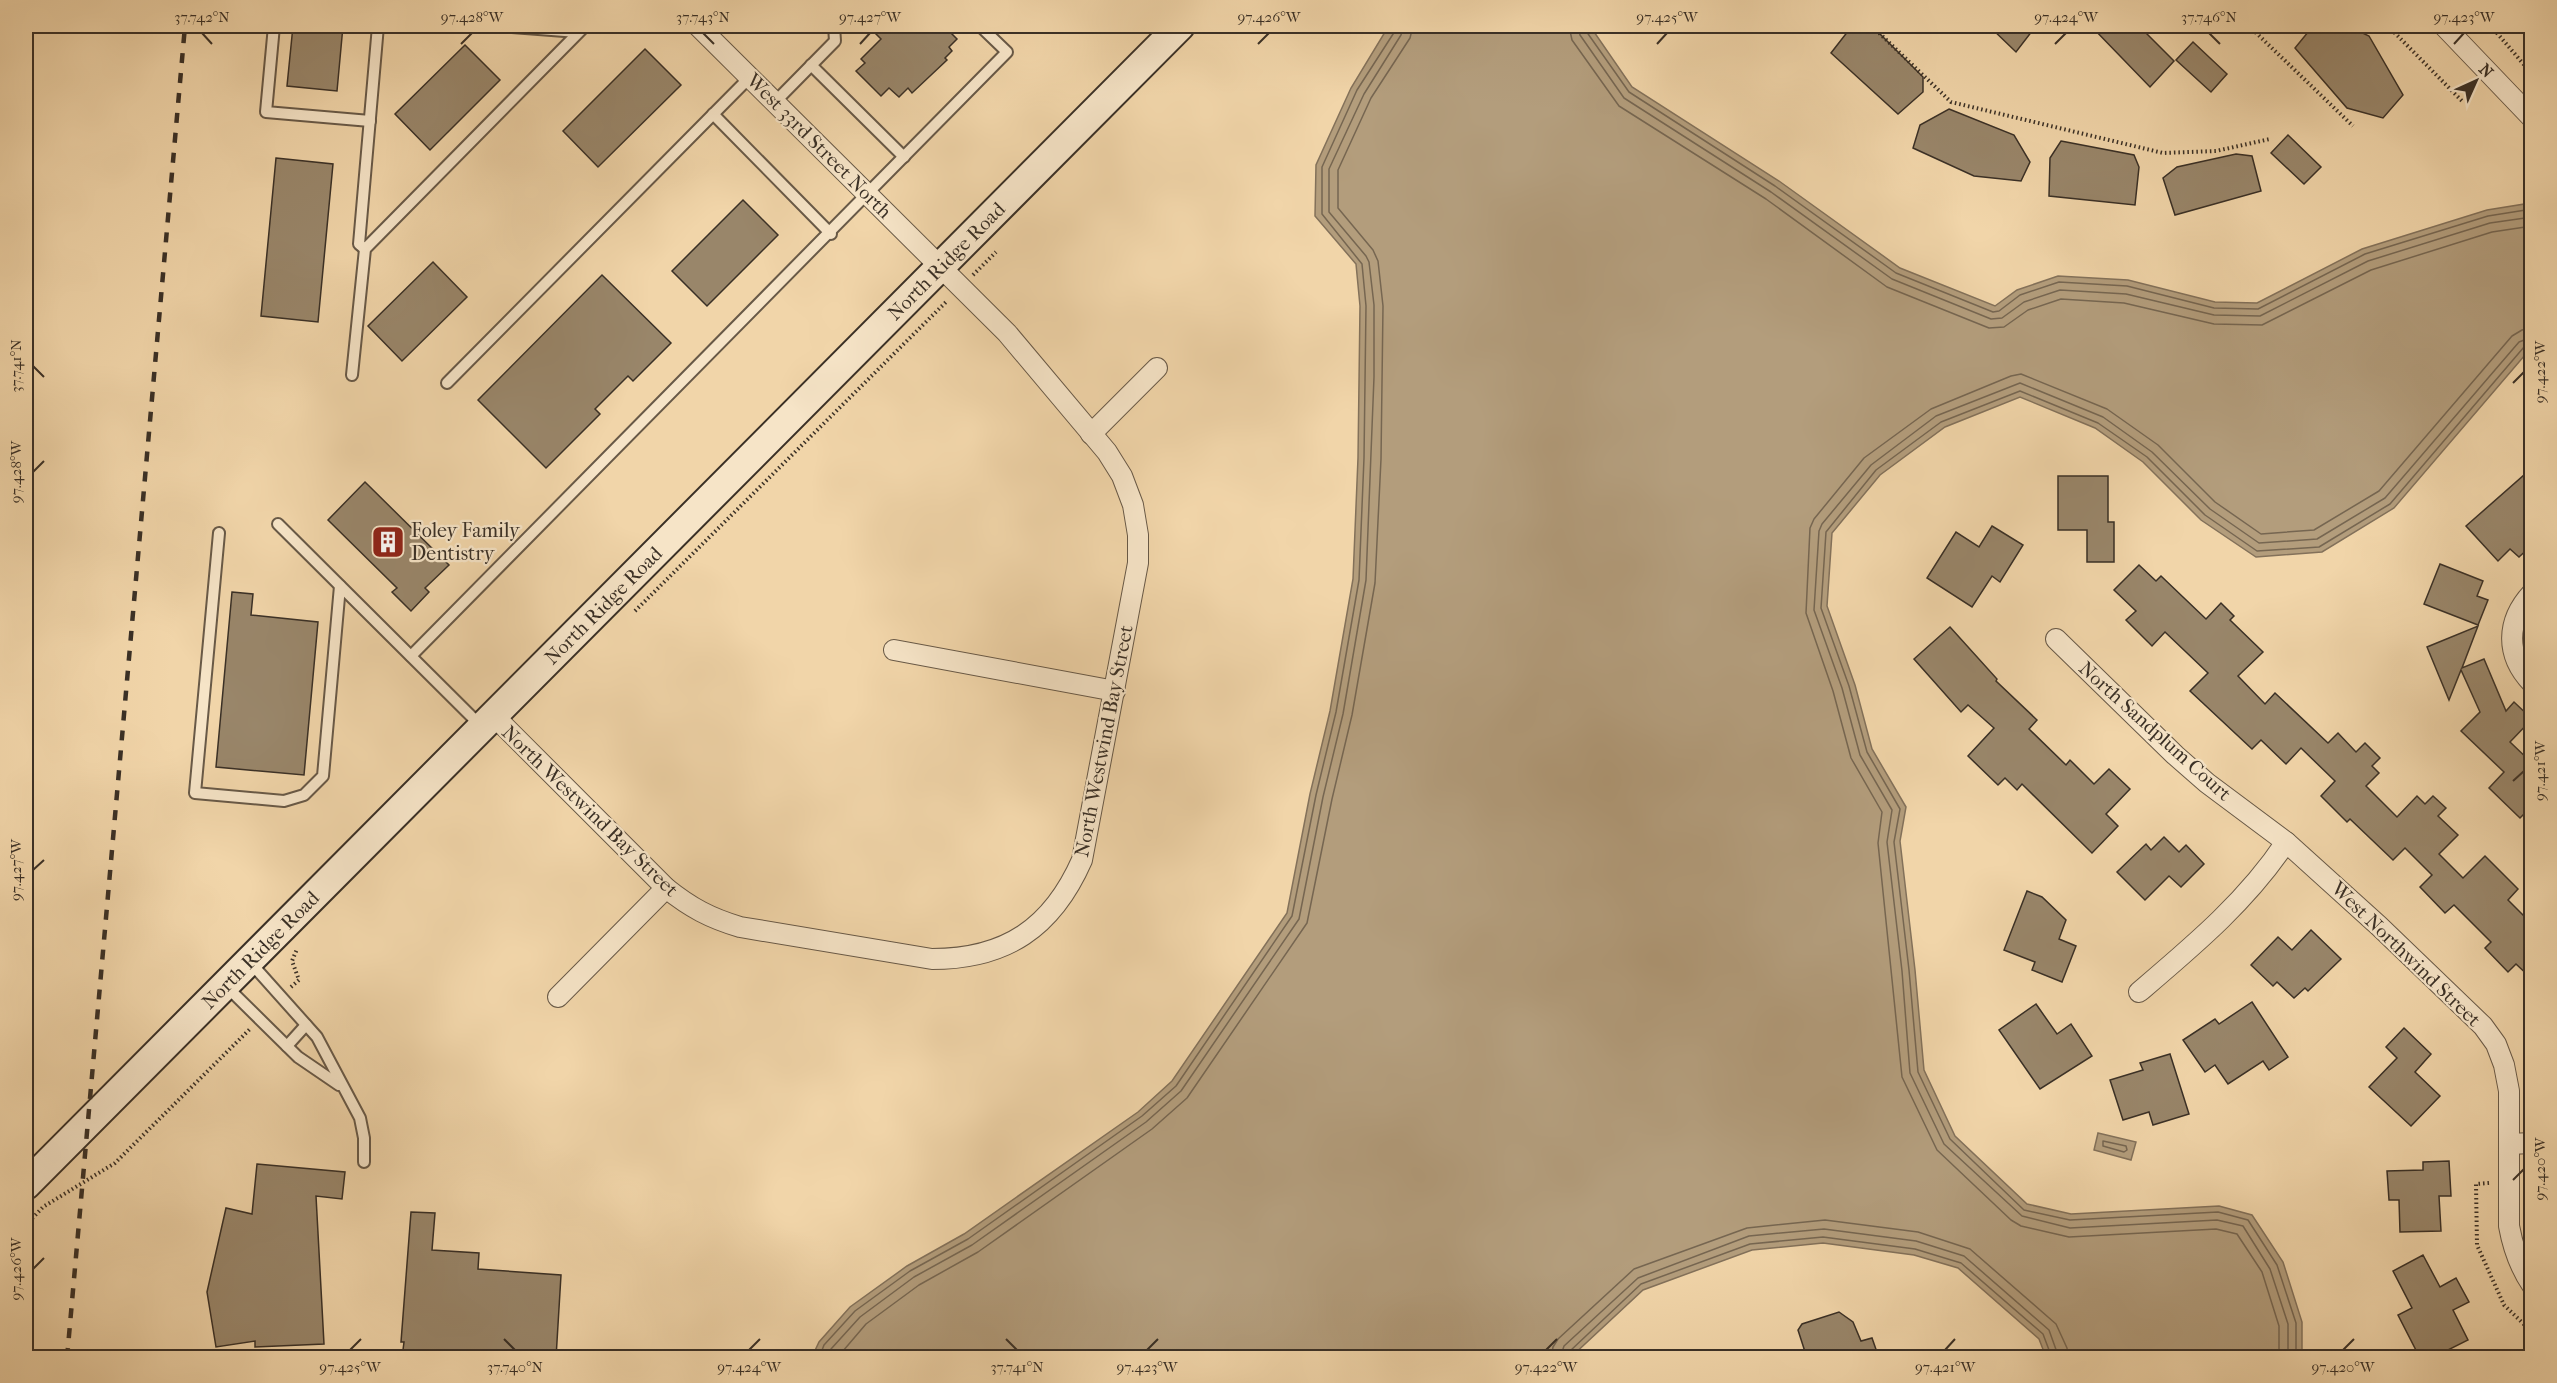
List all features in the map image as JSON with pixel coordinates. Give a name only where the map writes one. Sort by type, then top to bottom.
[{"type":"main road","name":"North Ridge Road","points":[[26,1185],[1180,26]]},
{"type":"street","points":[[2444,26],[2532,118]]},
{"type":"street","name":"West 33rd Street North","points":[[708,29],[750,77],[940,266]]},
{"type":"street","name":"North Westwind Bay Street","points":[[488,722],[666,888],[689,907],[714,919],[740,927],[932,959],[957,959],[987,953],[1013,942],[1038,925],[1058,905],[1072,884],[1082,860],[1138,563],[1138,535],[1133,505],[1122,476],[1107,452],[1007,333],[940,266]]},
{"type":"street","points":[[1091,434],[1157,368]]},
{"type":"street","points":[[2532,593],[2520,606],[2513,623],[2511,641],[2514,656],[2522,672],[2532,683]]},
{"type":"street","name":"North Sandplum Court","points":[[2056,639],[2175,755],[2207,783],[2286,842]]},
{"type":"street","points":[[894,650],[1114,691]]},
{"type":"street","points":[[2139,992],[2211,930],[2266,871],[2286,842]]},
{"type":"street","name":"West Northwind Street","points":[[2286,842],[2379,926],[2483,1026],[2496,1044],[2504,1065],[2509,1091],[2509,1226],[2513,1248],[2522,1271],[2532,1285]]},
{"type":"street","points":[[558,997],[666,888]]},
{"type":"street","points":[[2509,1144],[2532,1143]]},
{"type":"lane","points":[[274,26],[266,112],[370,121]]},
{"type":"lane","points":[[365,249],[359,243],[378,26]]},
{"type":"lane","points":[[498,26],[582,29]]},
{"type":"lane","points":[[775,102],[835,41],[834,26]]},
{"type":"lane","points":[[411,656],[831,234],[1007,52],[980,26]]},
{"type":"lane","points":[[352,375],[365,249],[582,29]]},
{"type":"lane","points":[[811,65],[904,157]]},
{"type":"lane","points":[[447,383],[750,77]]},
{"type":"lane","points":[[713,114],[831,234]]},
{"type":"lane","points":[[278,524],[411,656],[488,722]]},
{"type":"lane","points":[[219,533],[195,793],[284,801],[304,795],[323,776],[340,586]]},
{"type":"lane","points":[[248,960],[317,1037],[360,1118],[364,1138],[364,1161]]},
{"type":"lane","points":[[225,985],[298,1057],[342,1086]]},
{"type":"lane","points":[[286,1046],[306,1025]]},
{"type":"path","points":[[1874,26],[1951,102],[2163,153],[2216,151],[2270,139]]},
{"type":"path","points":[[2249,26],[2353,126]]},
{"type":"path","points":[[2388,26],[2462,101]]},
{"type":"path","points":[[2491,26],[2532,74]]},
{"type":"path","points":[[2476,1184],[2477,1245],[2504,1305],[2532,1332]]},
{"type":"water","points":[[1392,26],[1590,26],[1632,87],[1779,181],[1900,268],[1995,306],[2017,290],[2058,276],[2128,280],[2215,302],[2257,303],[2362,249],[2487,210],[2531,203],[2531,348],[2394,508],[2322,552],[2256,557],[2201,520],[2143,462],[2095,428],[2020,397],[1945,427],[1880,475],[1832,533],[1827,606],[1855,685],[1872,749],[1906,807],[1900,841],[1924,1070],[1955,1136],[2027,1204],[2071,1214],[2219,1206],[2252,1215],[2283,1262],[2302,1322],[2302,1357],[2046,1357],[2039,1339],[1958,1268],[1914,1255],[1823,1243],[1752,1250],[1643,1290],[1571,1357],[812,1357],[819,1342],[850,1307],[907,1266],[964,1234],[1138,1112],[1172,1081],[1287,913],[1310,794],[1330,711],[1353,579],[1358,458],[1360,306],[1356,264],[1315,216],[1316,165],[1351,88],[1385,32]]},
{"type":"water","points":[[2098,1133],[2136,1142],[2131,1160],[2094,1150]]},
{"type":"building","points":[[293,26],[343,26],[337,91],[287,86]]},
{"type":"building","points":[[868,26],[944,26],[957,39],[949,47],[952,51],[945,58],[947,60],[912,93],[908,88],[899,97],[889,88],[881,96],[856,71],[865,63],[861,59],[881,39]]},
{"type":"building","points":[[1852,26],[1875,29],[1923,77],[1923,92],[1898,114],[1831,53]]},
{"type":"building","points":[[1989,26],[2036,26],[2016,52]]},
{"type":"building","points":[[2091,26],[2139,26],[2174,61],[2150,87]]},
{"type":"building","points":[[2313,26],[2348,26],[2369,36],[2403,95],[2383,118],[2347,108],[2295,48]]},
{"type":"building","points":[[2193,42],[2227,74],[2211,92],[2176,60]]},
{"type":"building","points":[[465,45],[500,80],[430,150],[395,114]]},
{"type":"building","points":[[645,49],[681,85],[598,167],[563,131]]},
{"type":"building","points":[[1949,109],[2014,135],[2030,162],[2021,181],[1974,176],[1913,148],[1920,125]]},
{"type":"building","points":[[2288,135],[2321,167],[2304,184],[2271,153]]},
{"type":"building","points":[[2061,141],[2134,155],[2139,167],[2135,205],[2049,196],[2050,158]]},
{"type":"building","points":[[2236,154],[2252,156],[2261,191],[2175,215],[2163,178],[2177,167]]},
{"type":"building","points":[[276,158],[333,164],[318,322],[261,316]]},
{"type":"building","points":[[743,200],[778,235],[707,306],[672,271]]},
{"type":"building","points":[[433,262],[467,297],[402,361],[368,326]]},
{"type":"building","points":[[602,275],[671,343],[633,381],[628,376],[595,409],[600,414],[546,468],[478,400]]},
{"type":"building","points":[[2532,468],[2532,545],[2519,557],[2510,549],[2498,561],[2466,526]]},
{"type":"building","points":[[2058,476],[2108,476],[2108,522],[2114,522],[2114,562],[2087,562],[2087,530],[2058,530]]},
{"type":"building","name":"Foley Family Dentistry","points":[[365,482],[449,565],[425,588],[429,592],[411,611],[392,592],[397,588],[328,520]]},
{"type":"building","points":[[1992,526],[2023,545],[2000,582],[1992,576],[1972,607],[1927,578],[1956,532],[1979,547]]},
{"type":"building","points":[[2440,564],[2483,581],[2477,596],[2488,600],[2478,625],[2424,604]]},
{"type":"building","points":[[2139,565],[2156,581],[2161,576],[2206,619],[2221,603],[2234,616],[2230,620],[2263,652],[2238,676],[2265,704],[2275,693],[2328,743],[2338,733],[2356,752],[2365,743],[2380,758],[2372,766],[2379,773],[2366,786],[2397,817],[2417,796],[2425,804],[2433,796],[2446,808],[2438,816],[2458,835],[2439,854],[2463,878],[2485,856],[2518,889],[2508,900],[2532,924],[2532,979],[2516,964],[2508,972],[2485,948],[2491,942],[2454,905],[2445,913],[2420,887],[2432,875],[2405,848],[2393,860],[2350,819],[2347,822],[2321,796],[2335,781],[2301,748],[2286,764],[2261,740],[2252,749],[2190,691],[2208,673],[2165,632],[2152,646],[2126,620],[2136,611],[2114,590]]},
{"type":"building","points":[[232,592],[253,594],[251,615],[318,622],[304,775],[216,767]]},
{"type":"building","points":[[2478,626],[2462,668],[2484,659],[2506,711],[2514,702],[2532,719],[2510,742],[2532,763],[2532,806],[2520,818],[2489,788],[2504,772],[2461,731],[2480,712],[2461,670],[2449,700],[2427,647]]},
{"type":"building","points":[[1950,627],[1997,679],[1996,681],[2037,720],[2029,729],[2066,765],[2070,760],[2094,784],[2109,769],[2130,789],[2106,814],[2118,826],[2092,853],[2022,784],[2017,790],[2005,778],[1998,785],[1968,756],[1994,728],[1968,705],[1961,712],[1914,659]]},
{"type":"building","points":[[2164,837],[2179,852],[2186,845],[2204,864],[2181,887],[2169,876],[2145,900],[2117,872],[2146,844],[2151,850]]},
{"type":"building","points":[[2027,891],[2042,897],[2066,920],[2059,939],[2076,946],[2062,982],[2032,970],[2035,962],[2004,950]]},
{"type":"building","points":[[2311,930],[2341,959],[2308,991],[2305,988],[2294,998],[2277,982],[2273,986],[2251,965],[2278,937],[2292,950]]},
{"type":"building","points":[[2252,1002],[2288,1057],[2269,1070],[2263,1061],[2228,1084],[2215,1065],[2205,1072],[2183,1040],[2215,1019],[2219,1024]]},
{"type":"building","points":[[2036,1004],[2057,1034],[2071,1024],[2092,1056],[2040,1089],[1999,1030]]},
{"type":"building","points":[[2404,1028],[2431,1054],[2415,1072],[2440,1096],[2411,1126],[2369,1087],[2397,1058],[2386,1047]]},
{"type":"building","points":[[2170,1054],[2189,1114],[2153,1125],[2149,1112],[2123,1120],[2110,1080],[2143,1070],[2140,1063]]},
{"type":"building","points":[[2449,1161],[2451,1196],[2439,1196],[2441,1231],[2400,1232],[2399,1200],[2389,1200],[2387,1171],[2423,1170],[2423,1162]]},
{"type":"building","points":[[257,1164],[345,1172],[342,1199],[316,1196],[324,1344],[255,1347],[255,1341],[216,1347],[207,1292],[226,1208],[252,1214]]},
{"type":"building","points":[[411,1212],[435,1213],[432,1250],[479,1253],[478,1269],[561,1275],[556,1358],[402,1358],[404,1342],[401,1342]]},
{"type":"building","points":[[2423,1255],[2440,1287],[2456,1278],[2469,1302],[2453,1310],[2468,1340],[2432,1358],[2420,1358],[2398,1315],[2412,1308],[2393,1271]]},
{"type":"building","points":[[1839,1312],[1853,1322],[1861,1341],[1872,1338],[1879,1358],[1807,1358],[1798,1330],[1802,1324]]},
{"type":"railway","points":[[67,1358],[185,26]]},
{"type":"place","name":"Foley Family Dentistry","points":[[388,542]]}]
